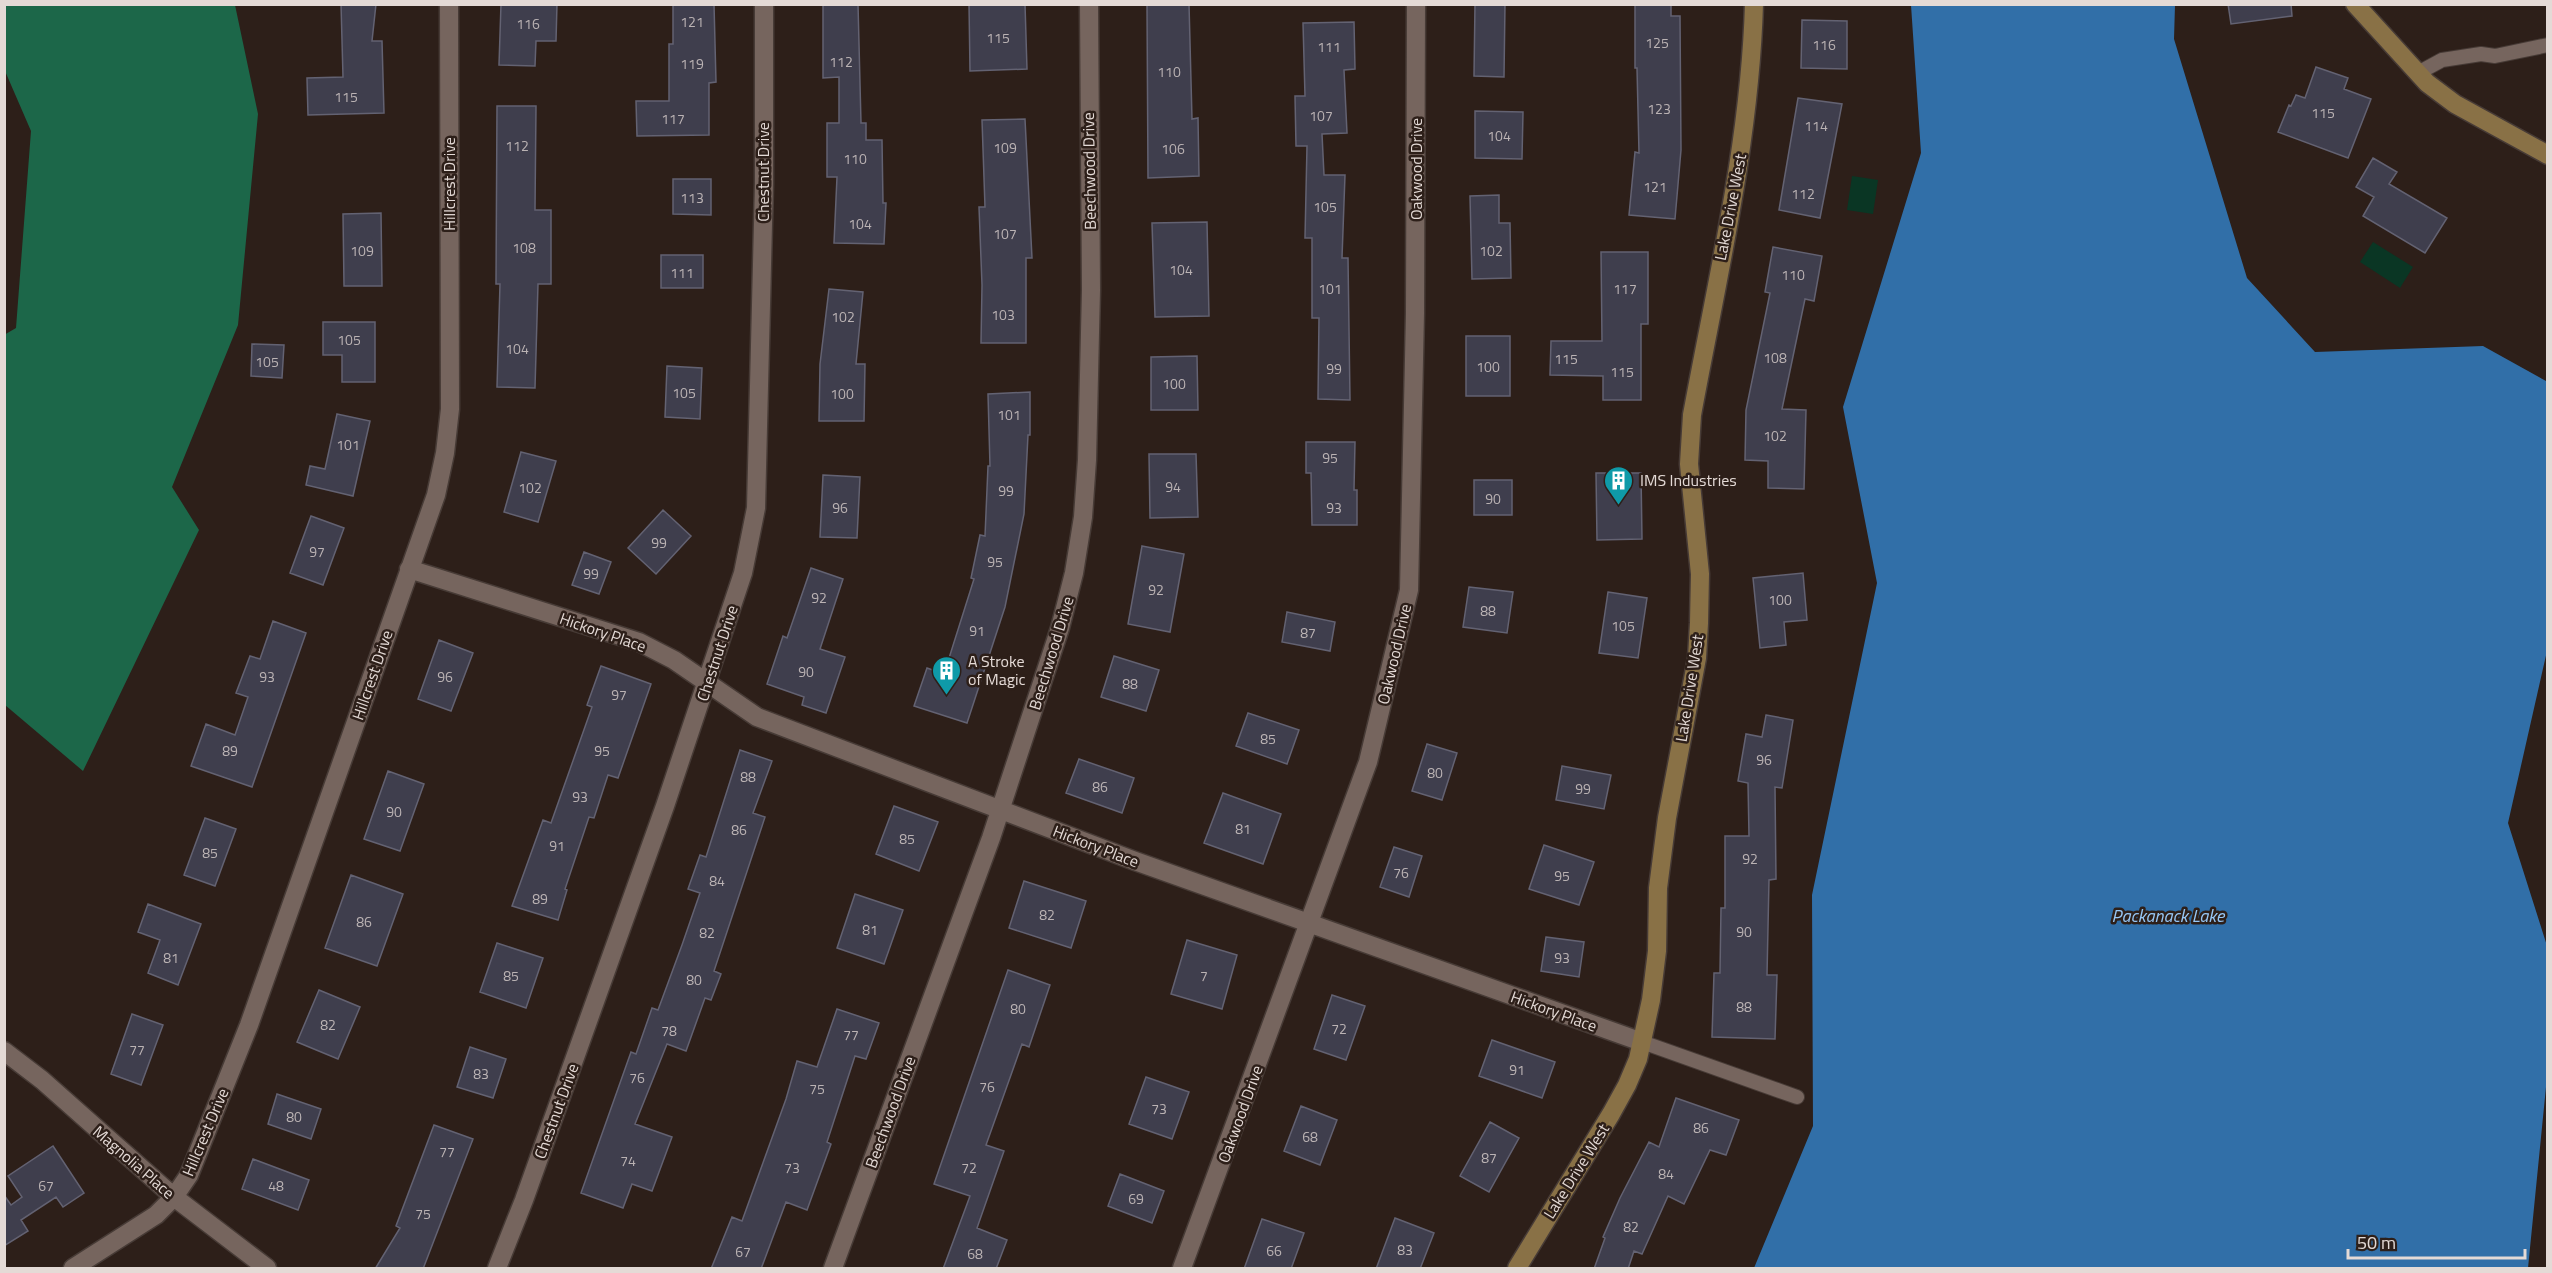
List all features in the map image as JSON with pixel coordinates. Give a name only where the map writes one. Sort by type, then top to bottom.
[{"type":"street","name":"Hillcrest Drive","points":[[73,1269],[156,1215],[174,1197],[189,1175],[249,1025],[436,495],[445,453],[450,409],[449,4]]},
{"type":"street","name":"Chestnut Drive","points":[[497,1269],[560,1102],[708,683],[743,573],[756,508],[764,183],[764,4]]},
{"type":"street","name":"Beechwood Drive","points":[[833,1269],[1001,809],[1060,628],[1074,573],[1083,517],[1088,460],[1091,290],[1089,4]]},
{"type":"street","name":"Oakwood Drive","points":[[1182,1269],[1368,762],[1409,590],[1415,313],[1416,4]]},
{"type":"street","name":"Lake Drive West","points":[[1517,1269],[1611,1114],[1638,1059],[1651,1000],[1657,951],[1658,888],[1667,818],[1697,658],[1700,574],[1689,464],[1692,415],[1746,124],[1753,53],[1754,4]]},
{"type":"street","points":[[2355,4],[2418,73],[2455,104],[2547,155]]},
{"type":"street","name":"Hickory Place","points":[[410,569],[639,642],[674,660],[756,717],[1135,861],[1642,1042]]},
{"type":"street","name":"Magnolia Place","points":[[4,1051],[42,1080],[174,1197],[267,1269]]},
{"type":"lane","points":[[2418,73],[2442,60],[2481,54],[2494,56],[2547,45]]},
{"type":"lane","name":"Hickory Place","points":[[1642,1042],[1797,1097]]},
{"type":"green space","points":[[5,4],[235,5],[258,114],[238,325],[172,487],[199,530],[83,771],[5,705],[4,335],[16,328],[31,131],[5,71]]},
{"type":"green space","points":[[1852,176],[1878,180],[1873,214],[1847,210]]},
{"type":"green space","points":[[2373,242],[2413,267],[2400,288],[2360,262]]},
{"type":"water","name":"Packanack Lake","points":[[1911,5],[2175,5],[2174,39],[2247,278],[2315,352],[2483,346],[2546,381],[2547,651],[2508,823],[2548,949],[2547,1077],[2528,1268],[1754,1268],[1813,1126],[1812,895],[1877,583],[1843,407],[1921,153]]},
{"type":"building","points":[[341,4],[376,4],[372,41],[382,41],[384,113],[308,115],[307,78],[343,77]]},
{"type":"building","points":[[501,4],[557,4],[556,41],[536,41],[535,66],[499,65]]},
{"type":"building","points":[[673,4],[714,4],[716,82],[709,83],[709,135],[637,136],[636,101],[669,101],[669,44],[673,44]]},
{"type":"building","points":[[823,4],[858,4],[861,123],[866,123],[866,140],[882,140],[883,203],[886,203],[884,244],[834,243],[837,177],[827,177],[827,123],[839,123],[839,77],[823,78]]},
{"type":"building","points":[[969,4],[1025,4],[1027,69],[970,71]]},
{"type":"building","points":[[1147,4],[1189,4],[1192,119],[1198,118],[1199,176],[1148,178]]},
{"type":"building","points":[[1475,4],[1505,4],[1504,77],[1474,76]]},
{"type":"building","points":[[1635,4],[1671,4],[1671,16],[1680,16],[1681,150],[1675,219],[1629,215],[1635,152],[1639,153]]},
{"type":"building","points":[[2228,4],[2291,4],[2292,16],[2231,24]]},
{"type":"building","points":[[1802,20],[1847,21],[1847,69],[1801,68]]},
{"type":"building","points":[[1354,22],[1355,69],[1344,70],[1347,133],[1322,134],[1324,175],[1345,175],[1342,258],[1348,258],[1350,400],[1318,399],[1319,318],[1312,318],[1312,238],[1305,238],[1307,146],[1296,146],[1295,96],[1305,96],[1303,23]]},
{"type":"building","points":[[2316,67],[2348,78],[2344,89],[2371,99],[2348,158],[2278,132],[2289,105],[2291,106],[2296,95],[2305,98]]},
{"type":"building","points":[[1798,98],[1842,104],[1820,218],[1779,210]]},
{"type":"building","points":[[497,106],[536,106],[535,210],[551,210],[551,284],[538,284],[535,388],[497,387],[500,284],[496,284]]},
{"type":"building","points":[[1475,111],[1523,112],[1522,159],[1475,158]]},
{"type":"building","points":[[1025,119],[1032,258],[1026,258],[1026,343],[981,343],[982,285],[979,207],[985,207],[982,120]]},
{"type":"building","points":[[2373,158],[2397,172],[2389,184],[2447,218],[2425,253],[2363,216],[2374,197],[2356,187]]},
{"type":"building","points":[[673,179],[711,179],[711,215],[673,214]]},
{"type":"building","points":[[1499,195],[1499,223],[1510,223],[1511,278],[1472,279],[1470,196]]},
{"type":"building","points":[[381,213],[382,286],[344,286],[343,214]]},
{"type":"building","points":[[1207,222],[1209,316],[1155,317],[1152,223]]},
{"type":"building","points":[[1773,247],[1822,256],[1814,301],[1805,299],[1782,409],[1806,410],[1804,489],[1768,488],[1768,461],[1745,460],[1746,410],[1770,293],[1765,292]]},
{"type":"building","points":[[1601,252],[1648,252],[1648,324],[1641,324],[1641,400],[1603,400],[1603,376],[1550,375],[1551,341],[1602,341]]},
{"type":"building","points":[[661,255],[703,255],[703,288],[661,288]]},
{"type":"building","points":[[829,289],[863,292],[856,364],[865,364],[864,421],[819,421],[820,364]]},
{"type":"building","points":[[323,322],[375,322],[375,382],[342,382],[342,355],[323,355]]},
{"type":"building","points":[[1466,336],[1510,336],[1510,396],[1466,396]]},
{"type":"building","points":[[252,344],[284,345],[282,378],[251,376]]},
{"type":"building","points":[[1197,356],[1198,410],[1151,410],[1151,357]]},
{"type":"building","points":[[667,366],[702,368],[700,419],[665,417]]},
{"type":"building","points":[[1030,392],[1030,435],[1028,435],[1024,514],[1005,607],[967,723],[914,706],[927,668],[944,674],[974,579],[971,578],[980,535],[985,536],[988,466],[990,466],[988,394]]},
{"type":"building","points":[[337,414],[370,421],[353,496],[306,485],[310,466],[325,469]]},
{"type":"building","points":[[1306,442],[1355,442],[1354,490],[1357,490],[1357,525],[1312,525],[1311,473],[1306,473]]},
{"type":"building","points":[[521,452],[556,461],[538,522],[504,512]]},
{"type":"building","points":[[1149,454],[1196,454],[1198,517],[1150,518]]},
{"type":"building","name":"IMS Industries","points":[[1596,473],[1641,473],[1642,539],[1597,540]]},
{"type":"building","points":[[823,475],[860,477],[857,538],[820,537]]},
{"type":"building","points":[[1474,480],[1512,480],[1512,515],[1474,515]]},
{"type":"building","points":[[663,510],[691,536],[656,574],[628,548]]},
{"type":"building","points":[[311,516],[344,528],[323,585],[290,573]]},
{"type":"building","points":[[1142,546],[1184,554],[1170,632],[1128,624]]},
{"type":"building","points":[[584,552],[611,562],[599,594],[572,585]]},
{"type":"building","points":[[811,568],[843,579],[820,649],[845,657],[826,713],[802,705],[804,697],[767,684],[783,636],[787,638]]},
{"type":"building","points":[[1803,573],[1807,620],[1784,622],[1786,645],[1760,648],[1753,578]]},
{"type":"building","points":[[1469,587],[1513,592],[1507,633],[1463,627]]},
{"type":"building","points":[[1608,592],[1647,598],[1638,658],[1599,653]]},
{"type":"building","points":[[1287,612],[1335,622],[1330,651],[1282,642]]},
{"type":"building","points":[[273,621],[306,633],[252,787],[191,766],[206,724],[235,735],[248,697],[236,693],[250,656],[260,659]]},
{"type":"building","points":[[439,640],[473,653],[451,711],[418,699]]},
{"type":"building","points":[[1114,656],[1159,670],[1146,711],[1101,697]]},
{"type":"building","points":[[601,666],[651,684],[618,778],[608,775],[594,818],[589,817],[565,889],[567,890],[558,920],[512,906],[543,820],[551,823],[592,707],[587,705]]},
{"type":"building","points":[[1248,713],[1299,730],[1287,764],[1236,746]]},
{"type":"building","points":[[1766,715],[1793,720],[1782,788],[1775,787],[1776,879],[1769,880],[1767,975],[1777,975],[1775,1039],[1712,1037],[1714,973],[1720,973],[1721,908],[1725,908],[1725,836],[1749,836],[1748,783],[1738,781],[1746,734],[1762,737]]},
{"type":"building","points":[[1427,744],[1457,753],[1442,800],[1412,791]]},
{"type":"building","points":[[740,750],[772,761],[753,813],[765,817],[714,971],[721,974],[711,1000],[705,998],[686,1051],[667,1044],[635,1124],[672,1137],[652,1191],[632,1184],[623,1208],[581,1193],[631,1052],[636,1054],[652,1008],[658,1010],[682,945],[700,893],[688,889],[700,855],[706,857]]},
{"type":"building","points":[[1079,759],[1134,778],[1122,813],[1066,793]]},
{"type":"building","points":[[1562,766],[1611,775],[1604,809],[1556,800]]},
{"type":"building","points":[[388,771],[424,784],[400,851],[364,839]]},
{"type":"building","points":[[1223,793],[1281,814],[1263,864],[1204,843]]},
{"type":"building","points":[[894,806],[938,822],[919,871],[876,854]]},
{"type":"building","points":[[205,818],[236,829],[215,886],[184,875]]},
{"type":"building","points":[[1544,845],[1594,862],[1579,905],[1529,889]]},
{"type":"building","points":[[1394,847],[1422,856],[1409,897],[1380,887]]},
{"type":"building","points":[[351,875],[403,894],[377,966],[325,948]]},
{"type":"building","points":[[1024,881],[1086,901],[1071,948],[1009,928]]},
{"type":"building","points":[[855,894],[903,910],[884,964],[837,948]]},
{"type":"building","points":[[148,904],[201,924],[178,985],[148,973],[160,940],[138,932]]},
{"type":"building","points":[[1546,937],[1584,942],[1579,977],[1541,971]]},
{"type":"building","points":[[1187,940],[1237,955],[1222,1009],[1171,994]]},
{"type":"building","points":[[497,943],[543,958],[526,1008],[480,992]]},
{"type":"building","points":[[1008,970],[1050,985],[1029,1047],[1022,1044],[986,1145],[1004,1151],[977,1228],[1007,1240],[996,1269],[943,1269],[970,1196],[934,1184]]},
{"type":"building","points":[[319,990],[360,1007],[338,1059],[297,1042]]},
{"type":"building","points":[[1332,995],[1365,1006],[1346,1060],[1314,1049]]},
{"type":"building","points":[[837,1009],[879,1023],[866,1059],[855,1056],[827,1142],[831,1144],[807,1210],[786,1202],[761,1269],[711,1269],[732,1217],[742,1221],[786,1099],[797,1061],[817,1067]]},
{"type":"building","points":[[132,1014],[163,1025],[141,1085],[111,1074]]},
{"type":"building","points":[[1492,1040],[1555,1062],[1542,1098],[1479,1076]]},
{"type":"building","points":[[470,1047],[506,1059],[493,1098],[457,1087]]},
{"type":"building","points":[[1146,1077],[1189,1092],[1172,1139],[1129,1124]]},
{"type":"building","points":[[277,1094],[321,1109],[311,1139],[268,1124]]},
{"type":"building","points":[[1676,1098],[1739,1120],[1726,1155],[1710,1150],[1684,1204],[1668,1196],[1642,1254],[1634,1251],[1628,1269],[1594,1269],[1605,1238],[1603,1237],[1620,1198],[1649,1142],[1659,1147]]},
{"type":"building","points":[[1301,1106],[1337,1120],[1320,1165],[1284,1151]]},
{"type":"building","points":[[1490,1122],[1519,1138],[1489,1192],[1460,1176]]},
{"type":"building","points":[[434,1125],[473,1139],[423,1269],[375,1269],[400,1228],[396,1226]]},
{"type":"building","points":[[53,1146],[84,1193],[63,1207],[56,1197],[21,1220],[28,1231],[4,1246],[4,1195],[11,1205],[22,1197],[8,1176]]},
{"type":"building","points":[[253,1159],[309,1180],[298,1210],[242,1189]]},
{"type":"building","points":[[1120,1174],[1164,1191],[1152,1223],[1108,1206]]},
{"type":"building","points":[[1395,1218],[1434,1233],[1420,1269],[1376,1269]]},
{"type":"building","points":[[1262,1219],[1304,1233],[1291,1269],[1244,1269]]},
{"type":"place","name":"IMS Industries","points":[[1619,506]]},
{"type":"place","name":"A Stroke of Magic","points":[[947,696]]}]
